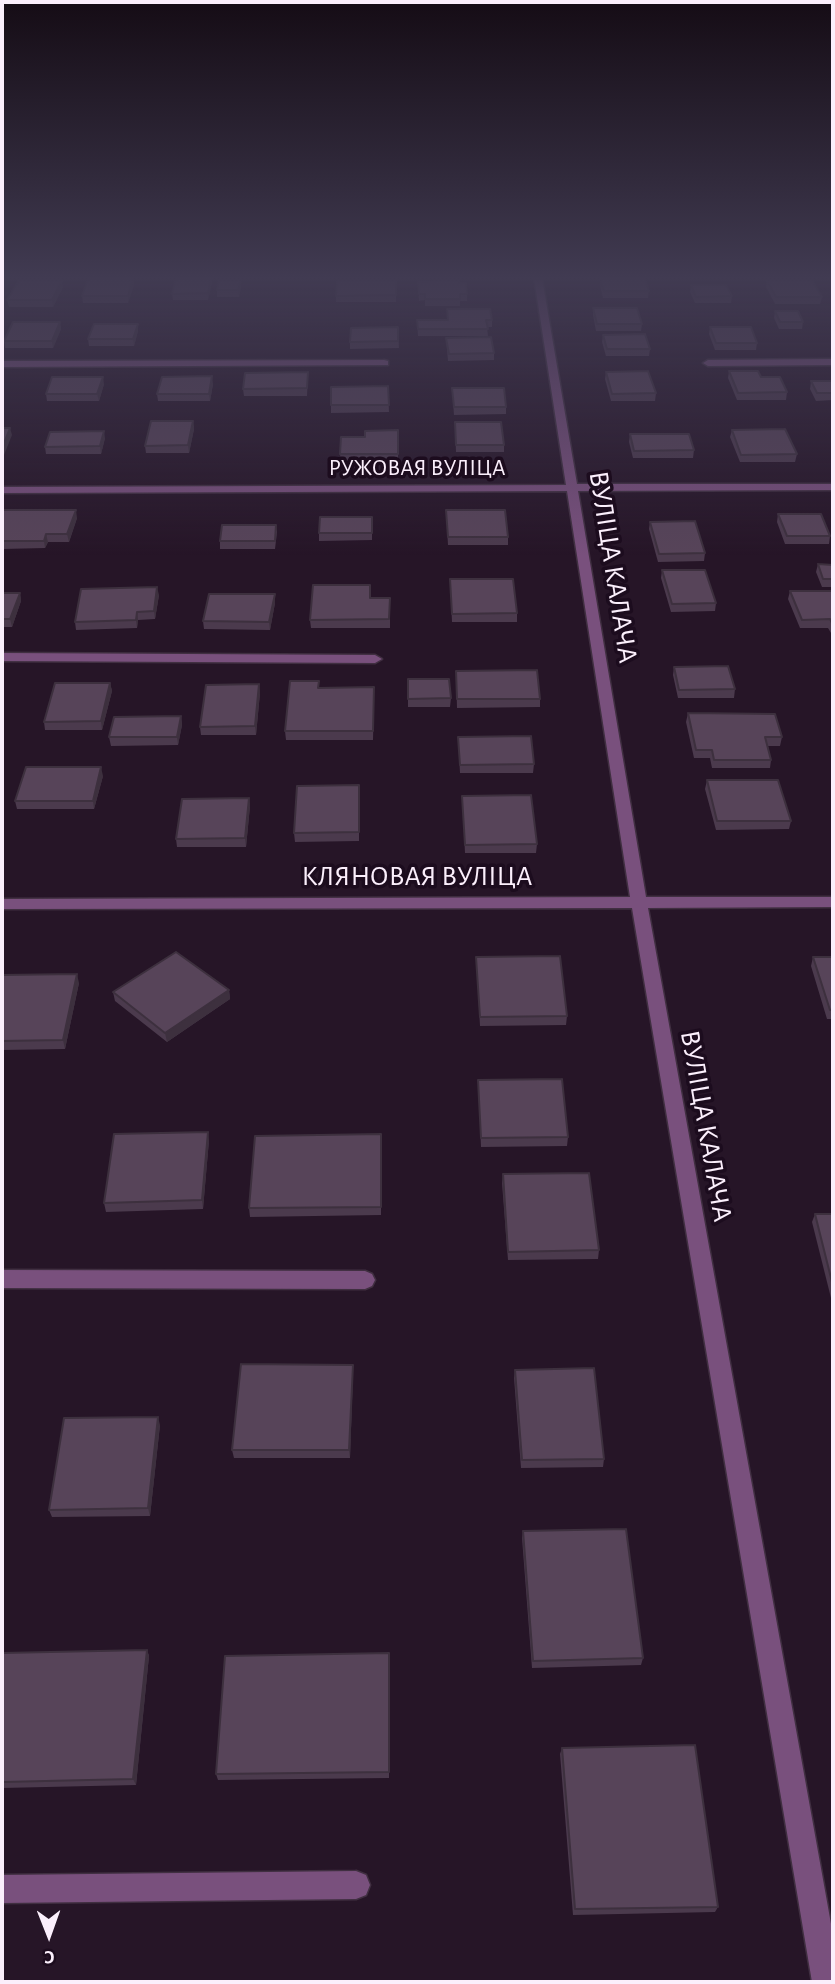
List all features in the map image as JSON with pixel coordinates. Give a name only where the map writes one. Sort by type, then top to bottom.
[{"type":"street","name":"ВУЛІЦА КАЛАЧА","points":[[553,371],[639,903],[827,1982]]},
{"type":"street","name":"РУЖОВАЯ ВУЛІЦА","points":[[2,490],[833,487]]},
{"type":"street","points":[[2,657],[375,659]]},
{"type":"street","name":"КЛЯНОВАЯ ВУЛІЦА","points":[[2,904],[833,902]]},
{"type":"street","points":[[2,1279],[365,1280]]},
{"type":"street","points":[[2,1889],[356,1885]]},
{"type":"building","points":[[648,371],[656,393],[612,394],[606,372]]},
{"type":"building","points":[[729,371],[758,371],[761,377],[780,377],[787,392],[738,393]]},
{"type":"building","points":[[308,372],[307,388],[243,389],[245,373]]},
{"type":"building","points":[[212,376],[209,394],[157,394],[162,377]]},
{"type":"building","points":[[52,377],[103,377],[97,394],[46,394]]},
{"type":"building","points":[[811,381],[833,381],[833,393],[817,393]]},
{"type":"building","points":[[388,386],[389,405],[331,405],[331,387]]},
{"type":"building","points":[[452,388],[504,388],[506,407],[454,407]]},
{"type":"building","points":[[151,421],[193,421],[188,445],[145,446]]},
{"type":"building","points":[[455,422],[501,422],[504,445],[456,445]]},
{"type":"building","points":[[2,428],[10,428],[2,448]]},
{"type":"building","points":[[785,429],[797,454],[741,455],[732,430]]},
{"type":"building","points":[[398,430],[398,454],[340,454],[341,437],[365,437],[365,431]]},
{"type":"building","points":[[104,431],[100,446],[45,447],[50,432]]},
{"type":"building","points":[[630,434],[689,434],[694,450],[634,451]]},
{"type":"building","points":[[2,510],[76,510],[67,534],[46,534],[44,541],[2,541]]},
{"type":"building","points":[[446,510],[505,510],[508,537],[448,537]]},
{"type":"building","points":[[778,514],[821,514],[830,536],[787,536]]},
{"type":"building","points":[[320,517],[372,517],[372,533],[319,533]]},
{"type":"building","points":[[695,521],[705,553],[659,554],[650,522]]},
{"type":"building","points":[[222,525],[276,525],[275,541],[220,541]]},
{"type":"building","points":[[818,564],[833,565],[833,579],[823,579]]},
{"type":"building","points":[[662,570],[705,570],[716,603],[672,604]]},
{"type":"building","points":[[450,579],[513,579],[517,613],[452,614]]},
{"type":"building","points":[[313,585],[370,585],[370,598],[390,598],[389,619],[310,620]]},
{"type":"building","points":[[157,587],[154,611],[137,612],[136,620],[75,622],[81,589]]},
{"type":"building","points":[[790,591],[833,591],[833,625],[830,619],[802,620]]},
{"type":"building","points":[[2,593],[20,593],[10,619],[2,619]]},
{"type":"building","points":[[209,594],[275,594],[269,622],[203,621]]},
{"type":"building","points":[[728,666],[735,689],[679,690],[674,667]]},
{"type":"building","points":[[537,670],[540,699],[457,699],[456,671]]},
{"type":"building","points":[[408,679],[449,679],[451,698],[408,699]]},
{"type":"building","points":[[290,681],[319,681],[318,688],[374,687],[373,731],[285,731]]},
{"type":"building","points":[[55,683],[110,683],[101,721],[44,722]]},
{"type":"building","points":[[259,684],[255,726],[200,727],[206,685]]},
{"type":"building","points":[[688,713],[775,714],[782,737],[765,737],[771,760],[714,760],[712,750],[696,750]]},
{"type":"building","points":[[181,716],[177,737],[109,737],[114,717]]},
{"type":"building","points":[[531,736],[534,764],[460,765],[458,737]]},
{"type":"building","points":[[26,767],[101,767],[93,801],[15,801]]},
{"type":"building","points":[[707,780],[778,780],[791,821],[717,821]]},
{"type":"building","points":[[359,785],[359,832],[294,833],[297,786]]},
{"type":"building","points":[[531,795],[537,844],[465,845],[462,796]]},
{"type":"building","points":[[249,798],[245,838],[176,839],[182,799]]},
{"type":"building","points":[[176,952],[229,990],[165,1033],[113,992]]},
{"type":"building","points":[[560,956],[567,1016],[480,1017],[476,957]]},
{"type":"building","points":[[813,957],[833,957],[833,1010],[830,1010]]},
{"type":"building","points":[[77,974],[63,1040],[2,1041],[2,975]]},
{"type":"building","points":[[562,1079],[568,1137],[481,1138],[478,1080]]},
{"type":"building","points":[[208,1132],[202,1200],[104,1203],[114,1134]]},
{"type":"building","points":[[381,1134],[381,1207],[249,1208],[255,1136]]},
{"type":"building","points":[[589,1173],[599,1250],[508,1252],[503,1174]]},
{"type":"building","points":[[815,1214],[833,1214],[833,1286]]},
{"type":"building","points":[[241,1364],[353,1365],[349,1450],[232,1450]]},
{"type":"building","points":[[594,1368],[604,1459],[522,1460],[515,1370]]},
{"type":"building","points":[[158,1417],[148,1508],[49,1510],[64,1418]]},
{"type":"building","points":[[626,1529],[643,1658],[533,1661],[523,1531]]},
{"type":"building","points":[[147,1650],[133,1779],[2,1782],[2,1653]]},
{"type":"building","points":[[389,1653],[389,1772],[216,1774],[225,1656]]},
{"type":"building","points":[[695,1745],[718,1907],[575,1909],[562,1748]]}]
